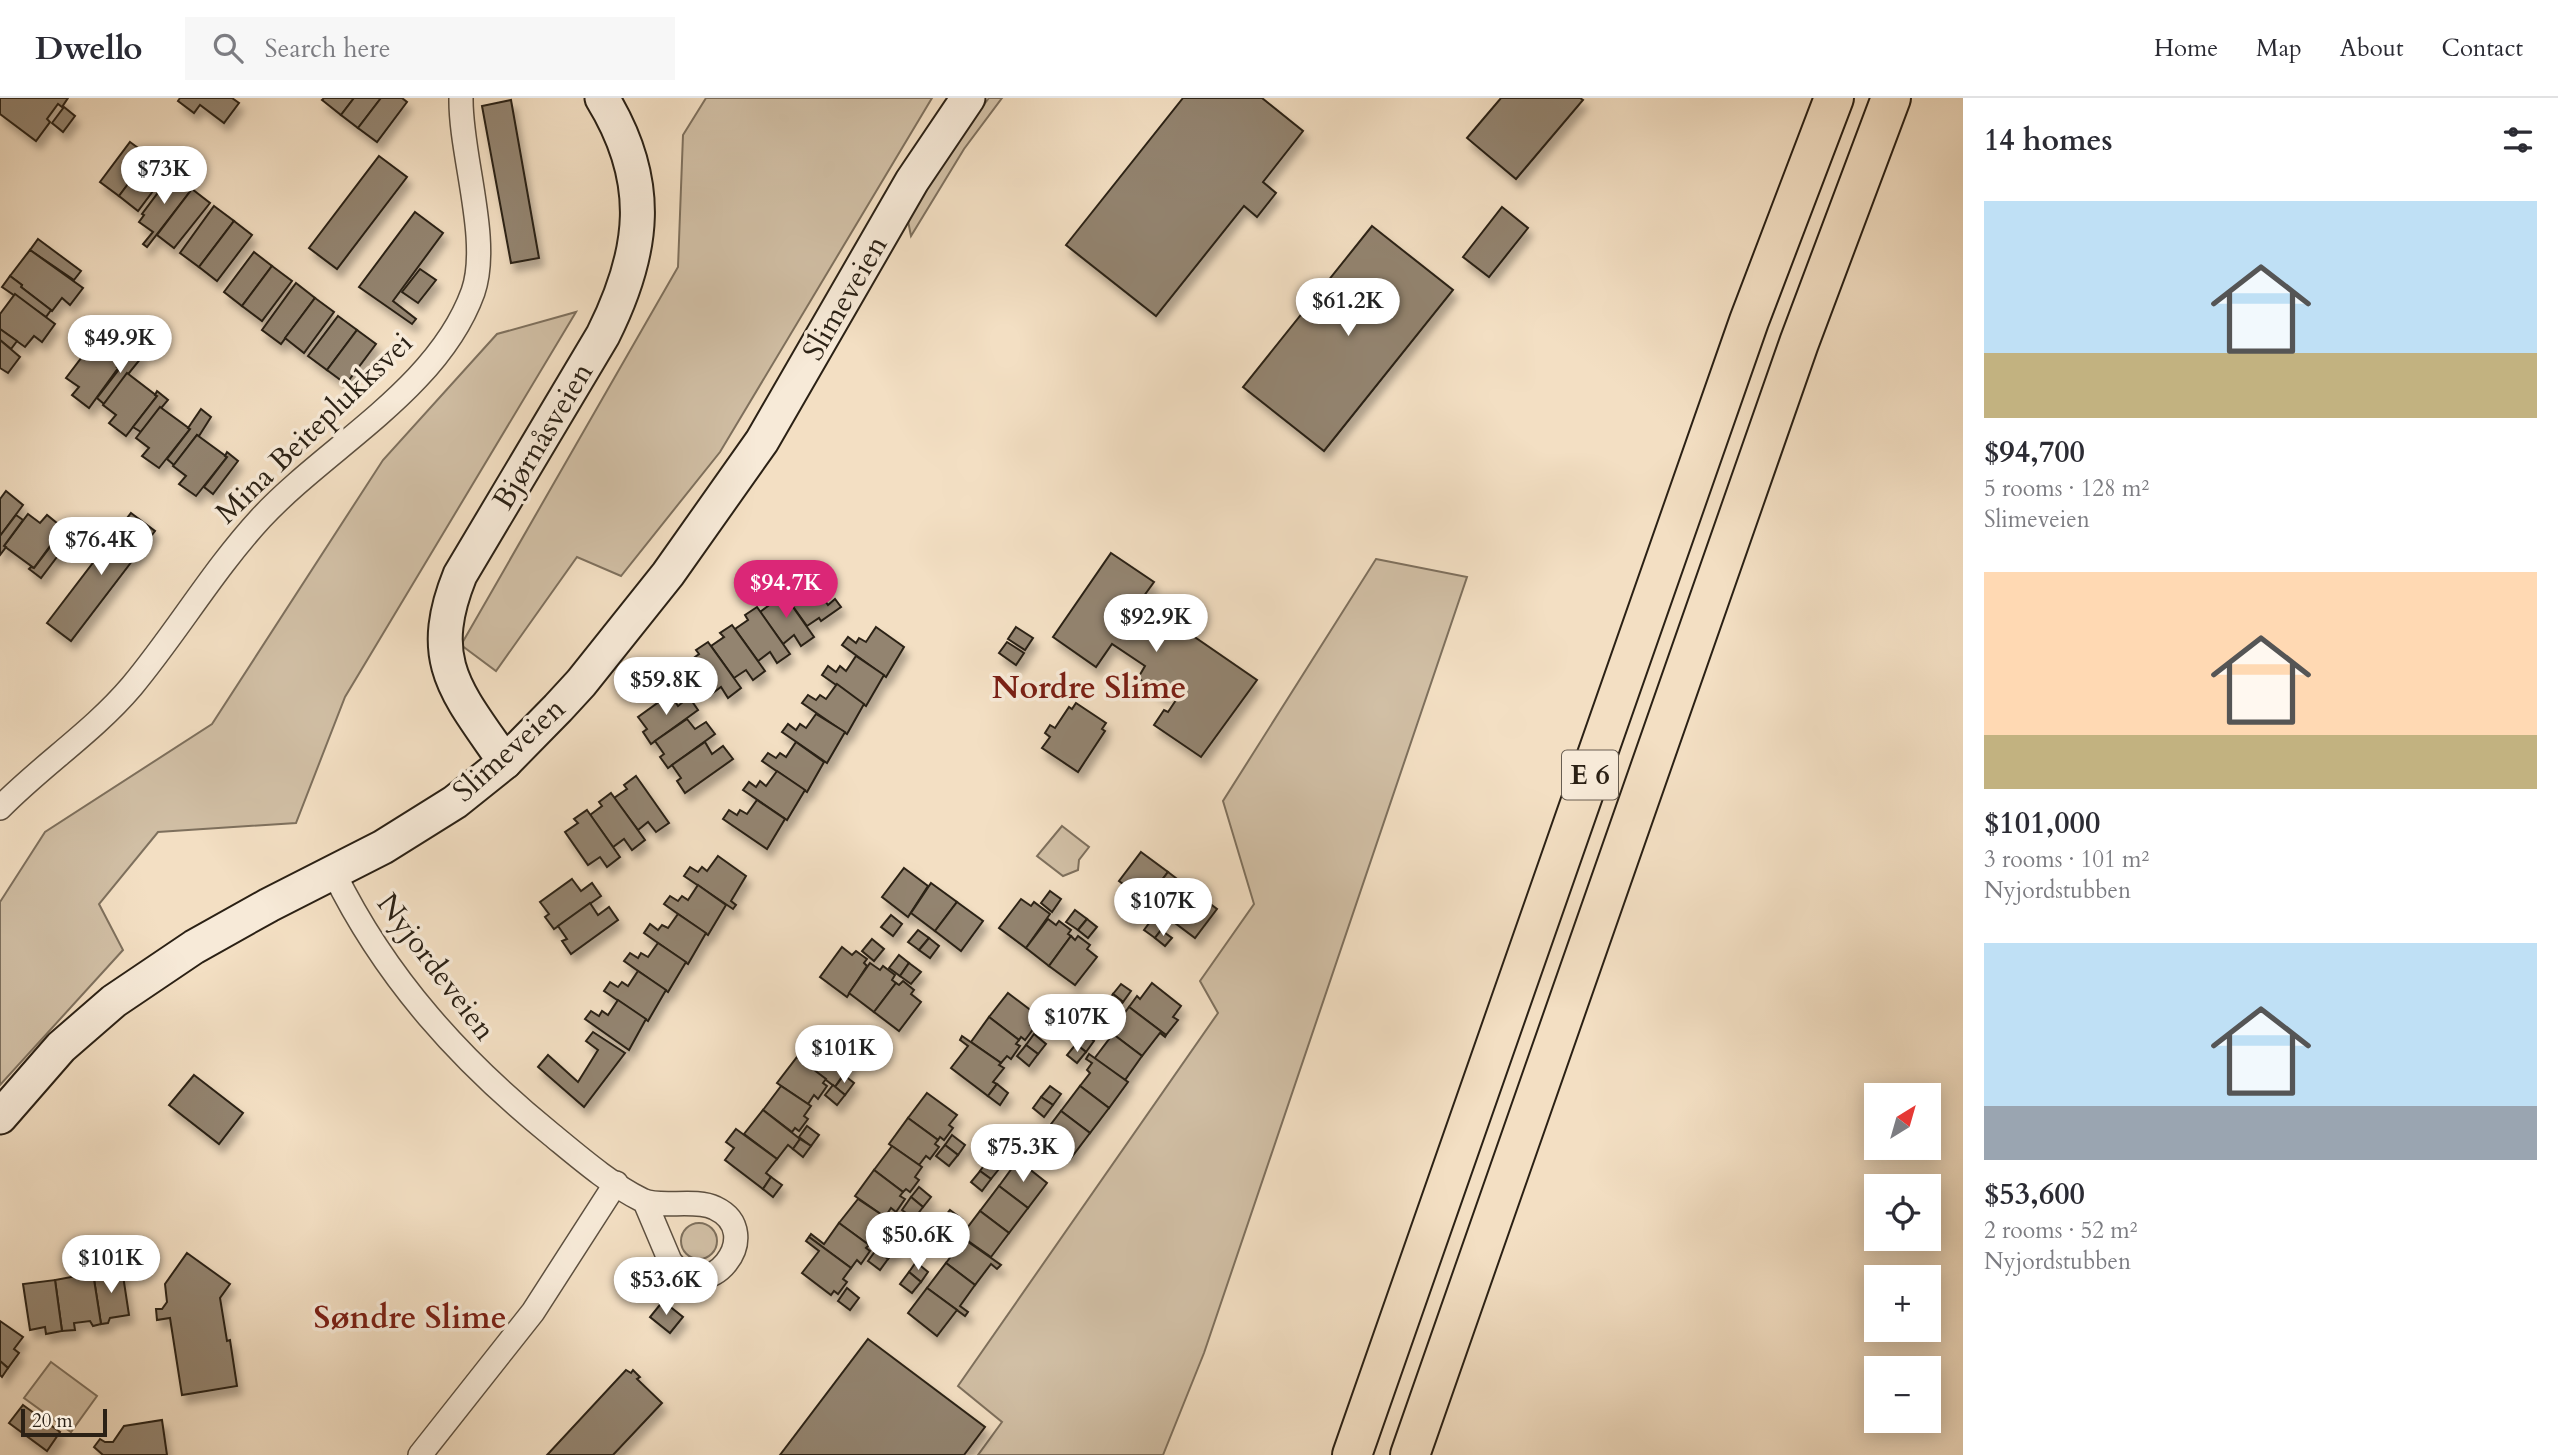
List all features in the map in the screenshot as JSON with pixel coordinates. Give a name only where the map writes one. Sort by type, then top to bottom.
[{"type":"highway","name":"E 6","points":[[1352,1455],[1749,321],[1834,98]]},
{"type":"highway","name":"E 6","points":[[1410,1455],[1799,343],[1891,98]]},
{"type":"street","name":"Mina Beiteplukksvei","points":[[0,808],[101,719],[131,687],[225,561],[261,518],[399,397],[433,359],[456,325],[473,291],[478,260],[461,98]]},
{"type":"street","name":"Bjørnåsveien","points":[[505,762],[465,704],[450,676],[444,647],[447,610],[460,575],[603,335],[617,308],[630,271],[637,241],[637,195],[628,151],[617,123],[602,98]]},
{"type":"street","name":"Slimeveien","points":[[0,1117],[61,1047],[114,1001],[194,947],[269,905],[383,848],[455,802],[505,762],[581,683],[642,609],[762,441],[912,181],[968,98]]},
{"type":"street","name":"Nyjordeveien","points":[[334,873],[355,916],[375,948],[472,1066],[575,1154],[645,1202]]},
{"type":"street","points":[[420,1455],[533,1312],[616,1183]]},
{"type":"shaded area","points":[[706,98],[932,98],[720,452],[621,576],[577,557],[496,671],[461,645],[678,267],[683,135]]},
{"type":"shaded area","points":[[989,98],[1002,98],[964,149],[911,236],[908,221],[951,148]]},
{"type":"shaded area","points":[[576,312],[345,697],[296,823],[158,832],[99,904],[123,950],[0,1085],[0,902],[45,832],[212,724],[383,460],[497,334]]},
{"type":"shaded area","points":[[1376,559],[1467,577],[1204,1353],[1163,1455],[978,1455],[1002,1422],[958,1386],[1218,1013],[1200,981],[1254,904],[1223,801]]},
{"type":"shaded area","points":[[1062,826],[1089,847],[1079,860],[1078,870],[1063,876],[1037,856]]},
{"type":"shaded area","points":[[699,1223],[712,1228],[717,1241],[712,1254],[699,1259],[686,1254],[681,1241],[686,1228]]},
{"type":"shaded area","points":[[51,1362],[97,1396],[71,1432],[24,1398]]},
{"type":"building","points":[[0,98],[68,98],[62,107],[58,104],[47,119],[50,122],[36,141],[0,114]]},
{"type":"building","points":[[180,98],[232,98],[239,103],[224,123],[200,105],[194,113],[178,101]]},
{"type":"building","points":[[354,98],[341,115],[322,100]]},
{"type":"building","points":[[354,98],[381,98],[358,128],[341,115]]},
{"type":"building","points":[[381,98],[402,98],[407,102],[377,142],[358,128]]},
{"type":"building","points":[[1183,98],[1262,98],[1303,131],[1263,182],[1276,193],[1257,217],[1244,206],[1156,316],[1066,245]]},
{"type":"building","points":[[1501,98],[1583,100],[1516,179],[1467,138]]},
{"type":"building","points":[[511,100],[539,258],[511,263],[482,106]]},
{"type":"building","points":[[64,107],[75,116],[63,132],[52,123]]},
{"type":"building","points":[[130,142],[149,156],[119,196],[100,182]]},
{"type":"building","points":[[149,156],[168,171],[138,211],[119,196]]},
{"type":"building","points":[[379,156],[407,177],[337,269],[309,248]]},
{"type":"building","points":[[172,174],[192,189],[147,247],[143,244],[153,232],[139,222]]},
{"type":"building","points":[[192,189],[210,203],[174,248],[157,235]]},
{"type":"building","points":[[214,206],[234,221],[199,267],[180,253]]},
{"type":"building","points":[[1502,207],[1528,228],[1489,277],[1463,257]]},
{"type":"building","points":[[415,212],[443,233],[393,301],[416,319],[412,324],[359,287]]},
{"type":"building","points":[[234,221],[252,235],[217,281],[199,267]]},
{"type":"building","points":[[1372,226],[1453,290],[1324,451],[1243,387]]},
{"type":"building","points":[[38,239],[81,271],[74,280],[30,250]]},
{"type":"building","points":[[30,250],[83,288],[70,305],[62,298],[52,311],[10,276]]},
{"type":"building","points":[[254,252],[272,266],[242,306],[224,292]]},
{"type":"building","points":[[272,266],[292,281],[262,321],[242,306]]},
{"type":"building","points":[[420,269],[436,280],[418,303],[402,292]]},
{"type":"building","points":[[10,276],[51,310],[46,317],[2,287]]},
{"type":"building","points":[[296,283],[315,298],[281,344],[262,330]]},
{"type":"building","points":[[15,294],[55,324],[42,342],[34,336],[25,347],[0,329],[0,314]]},
{"type":"building","points":[[315,298],[334,312],[304,353],[285,338]]},
{"type":"building","points":[[338,316],[357,330],[327,370],[308,356]]},
{"type":"building","points":[[104,328],[132,349],[89,408],[72,395],[79,387],[66,378]]},
{"type":"building","points":[[0,329],[17,341],[11,349],[0,340]]},
{"type":"building","points":[[357,330],[376,344],[346,384],[327,370]]},
{"type":"building","points":[[0,340],[20,357],[8,373],[0,368]]},
{"type":"building","points":[[132,349],[142,357],[104,404],[97,398]]},
{"type":"building","points":[[127,373],[157,396],[126,436],[109,423],[116,415],[103,405]]},
{"type":"building","points":[[157,391],[168,400],[141,432],[133,427],[157,396]]},
{"type":"building","points":[[160,407],[190,429],[159,468],[142,456],[149,448],[136,438]]},
{"type":"building","points":[[201,409],[211,417],[174,465],[167,459],[190,429],[188,428]]},
{"type":"building","points":[[197,435],[227,457],[196,496],[179,484],[186,476],[173,466]]},
{"type":"building","points":[[227,452],[238,461],[213,494],[204,487],[227,457]]},
{"type":"building","points":[[6,491],[23,505],[0,536],[0,499]]},
{"type":"building","points":[[131,513],[155,531],[71,641],[47,623]]},
{"type":"building","points":[[28,514],[40,523],[47,515],[63,528],[34,568],[4,546]]},
{"type":"building","points":[[16,515],[23,520],[0,555],[0,536]]},
{"type":"building","points":[[57,538],[66,545],[41,578],[29,569],[34,568]]},
{"type":"building","points":[[1111,553],[1154,582],[1141,600],[1257,680],[1201,757],[1154,725],[1164,710],[1168,712],[1182,691],[1173,685],[1165,697],[1138,678],[1145,666],[1112,644],[1096,667],[1053,637]]},
{"type":"building","points":[[805,573],[828,605],[835,599],[841,607],[821,621],[819,618],[807,626],[784,594],[797,585],[793,581]]},
{"type":"building","points":[[781,590],[814,637],[801,646],[794,635],[783,644],[760,612],[772,603],[769,598]]},
{"type":"building","points":[[757,607],[790,654],[777,663],[770,652],[758,661],[735,629],[748,620],[745,615]]},
{"type":"building","points":[[732,625],[765,671],[753,680],[746,670],[734,678],[711,646],[724,637],[720,633]]},
{"type":"building","points":[[876,627],[904,647],[886,677],[842,645],[848,637],[856,643],[859,638],[866,642]]},
{"type":"building","points":[[1016,627],[1033,638],[1025,650],[1008,639]]},
{"type":"building","points":[[708,642],[741,688],[728,698],[721,687],[710,695],[687,663],[699,654],[696,650]]},
{"type":"building","points":[[1007,642],[1024,653],[1016,665],[999,653]]},
{"type":"building","points":[[856,656],[884,675],[866,706],[822,675],[828,666],[836,672],[840,666],[846,671]]},
{"type":"building","points":[[837,684],[864,704],[847,734],[802,703],[808,695],[816,700],[820,695],[826,699]]},
{"type":"building","points":[[670,694],[678,706],[689,697],[698,710],[651,744],[643,732],[647,729],[638,717]]},
{"type":"building","points":[[1076,703],[1106,723],[1102,729],[1105,731],[1078,772],[1042,748],[1050,737],[1045,733],[1050,725],[1055,728],[1069,707],[1072,709]]},
{"type":"building","points":[[816,714],[845,732],[827,763],[782,732],[788,724],[796,730],[800,724],[806,728]]},
{"type":"building","points":[[687,719],[695,729],[706,722],[715,734],[668,768],[660,757],[664,754],[655,741]]},
{"type":"building","points":[[705,742],[712,754],[723,746],[733,759],[685,793],[677,781],[681,778],[672,765]]},
{"type":"building","points":[[796,742],[824,762],[807,792],[762,761],[768,753],[776,758],[780,753],[786,757]]},
{"type":"building","points":[[777,771],[805,790],[787,820],[743,790],[749,782],[756,787],[760,781],[766,786]]},
{"type":"building","points":[[636,776],[669,823],[656,832],[648,822],[638,830],[614,798],[627,789],[624,785]]},
{"type":"building","points":[[611,793],[645,840],[632,850],[624,839],[613,847],[590,815],[602,806],[599,802]]},
{"type":"building","points":[[757,800],[785,819],[767,849],[723,819],[729,810],[737,815],[740,810],[747,814]]},
{"type":"building","points":[[587,810],[620,857],[607,867],[600,857],[588,865],[565,832],[578,823],[574,819]]},
{"type":"building","points":[[1141,852],[1168,872],[1146,901],[1119,881]]},
{"type":"building","points":[[718,856],[746,876],[731,901],[736,905],[733,909],[684,876],[690,867],[698,872],[702,867],[707,871]]},
{"type":"building","points":[[904,868],[928,886],[908,917],[882,897]]},
{"type":"building","points":[[1168,872],[1193,891],[1171,920],[1146,901]]},
{"type":"building","points":[[572,879],[581,891],[592,883],[601,896],[554,929],[545,917],[549,914],[540,902]]},
{"type":"building","points":[[931,883],[957,902],[935,931],[911,913]]},
{"type":"building","points":[[698,885],[726,905],[708,935],[664,904],[670,896],[678,901],[682,896],[688,900]]},
{"type":"building","points":[[1050,891],[1061,899],[1052,912],[1041,903]]},
{"type":"building","points":[[1193,891],[1217,909],[1195,938],[1171,920]]},
{"type":"building","points":[[1021,899],[1031,906],[1034,902],[1050,914],[1026,948],[999,928]]},
{"type":"building","points":[[1128,899],[1140,908],[1131,920],[1119,911]]},
{"type":"building","points":[[957,902],[983,921],[961,951],[935,931]]},
{"type":"building","points":[[590,903],[598,915],[609,907],[618,920],[571,954],[562,941],[567,939],[558,926]]},
{"type":"building","points":[[1075,910],[1087,919],[1078,930],[1066,922]]},
{"type":"building","points":[[678,914],[706,933],[688,964],[644,933],[650,924],[658,930],[662,925],[668,928]]},
{"type":"building","points":[[891,915],[902,924],[893,936],[881,927]]},
{"type":"building","points":[[1153,918],[1164,927],[1155,938],[1144,930]]},
{"type":"building","points":[[1048,919],[1056,925],[1059,921],[1071,930],[1068,934],[1071,936],[1049,966],[1026,948]]},
{"type":"building","points":[[1087,919],[1097,927],[1088,938],[1078,930]]},
{"type":"building","points":[[918,930],[929,938],[919,950],[908,942]]},
{"type":"building","points":[[1161,930],[1172,938],[1165,946],[1155,938]]},
{"type":"building","points":[[1071,936],[1075,940],[1078,936],[1090,945],[1087,949],[1097,957],[1075,985],[1049,966]]},
{"type":"building","points":[[929,938],[939,946],[930,958],[919,950]]},
{"type":"building","points":[[872,939],[884,949],[874,961],[862,951]]},
{"type":"building","points":[[658,943],[686,962],[668,992],[624,961],[630,953],[638,958],[641,953],[648,957]]},
{"type":"building","points":[[842,947],[852,955],[856,951],[867,959],[864,963],[867,966],[847,997],[820,977]]},
{"type":"building","points":[[899,955],[909,963],[900,976],[889,968]]},
{"type":"building","points":[[870,963],[880,970],[883,966],[895,975],[892,980],[896,983],[874,1012],[849,993]]},
{"type":"building","points":[[909,963],[921,972],[911,984],[900,976]]},
{"type":"building","points":[[638,971],[666,990],[648,1021],[604,991],[610,982],[618,987],[622,982],[628,986]]},
{"type":"building","points":[[903,981],[914,990],[911,994],[921,1002],[899,1031],[874,1012],[896,983],[899,985]]},
{"type":"building","points":[[1152,983],[1181,1006],[1173,1017],[1178,1020],[1166,1035],[1129,1007],[1137,996],[1140,999]]},
{"type":"building","points":[[1121,984],[1131,991],[1123,1002],[1113,994]]},
{"type":"building","points":[[1008,993],[1037,1015],[1030,1025],[1034,1028],[1025,1040],[1021,1037],[1019,1040],[989,1017]]},
{"type":"building","points":[[1113,994],[1123,1002],[1114,1013],[1105,1006]]},
{"type":"building","points":[[618,1000],[646,1019],[629,1050],[585,1019],[591,1011],[599,1016],[602,1011],[608,1015]]},
{"type":"building","points":[[1129,1007],[1166,1035],[1165,1037],[1160,1033],[1142,1056],[1113,1034],[1124,1020],[1121,1018]]},
{"type":"building","points":[[989,1017],[1019,1040],[1016,1044],[1020,1046],[1011,1059],[1007,1056],[1001,1063],[971,1042]]},
{"type":"building","points":[[593,1032],[625,1053],[584,1107],[538,1067],[548,1055],[578,1082],[598,1050],[586,1041]]},
{"type":"building","points":[[816,1032],[853,1060],[835,1087],[797,1057]]},
{"type":"building","points":[[1084,1033],[1094,1041],[1086,1052],[1076,1044]]},
{"type":"building","points":[[1034,1034],[1046,1044],[1038,1054],[1026,1045]]},
{"type":"building","points":[[1113,1034],[1142,1056],[1125,1080],[1094,1059]]},
{"type":"building","points":[[962,1036],[1001,1063],[999,1065],[1004,1068],[993,1082],[997,1084],[988,1096],[951,1068],[968,1046],[960,1040]]},
{"type":"building","points":[[1076,1044],[1086,1052],[1077,1063],[1067,1055]]},
{"type":"building","points":[[1026,1045],[1038,1054],[1029,1066],[1017,1056]]},
{"type":"building","points":[[1089,1054],[1128,1082],[1109,1108],[1080,1086],[1090,1073],[1087,1070],[1092,1063],[1086,1059]]},
{"type":"building","points":[[797,1057],[826,1079],[823,1083],[827,1086],[818,1099],[814,1095],[808,1104],[777,1083]]},
{"type":"building","points":[[194,1075],[243,1113],[219,1144],[169,1105]]},
{"type":"building","points":[[844,1075],[854,1083],[845,1095],[835,1087]]},
{"type":"building","points":[[997,1084],[1008,1093],[1000,1105],[988,1096]]},
{"type":"building","points":[[833,1085],[845,1095],[837,1105],[825,1095]]},
{"type":"building","points":[[781,1086],[811,1106],[804,1116],[808,1119],[799,1131],[795,1128],[792,1132],[763,1110]]},
{"type":"building","points":[[1050,1086],[1061,1094],[1053,1105],[1041,1097]]},
{"type":"building","points":[[1080,1086],[1109,1108],[1090,1133],[1061,1111]]},
{"type":"building","points":[[927,1093],[957,1115],[949,1125],[953,1128],[944,1140],[940,1137],[938,1140],[908,1118]]},
{"type":"building","points":[[1041,1097],[1053,1105],[1044,1117],[1033,1108]]},
{"type":"building","points":[[763,1110],[800,1139],[793,1149],[788,1145],[777,1159],[744,1134]]},
{"type":"building","points":[[1061,1111],[1090,1133],[1071,1158],[1042,1136]]},
{"type":"building","points":[[908,1118],[938,1140],[935,1144],[939,1147],[930,1159],[926,1156],[919,1165],[889,1144]]},
{"type":"building","points":[[807,1126],[819,1135],[811,1146],[799,1137]]},
{"type":"building","points":[[736,1129],[777,1159],[766,1173],[771,1177],[763,1189],[725,1160],[734,1148],[726,1142]]},
{"type":"building","points":[[952,1135],[965,1145],[958,1155],[945,1145]]},
{"type":"building","points":[[800,1139],[811,1146],[803,1157],[793,1149]]},
{"type":"building","points":[[945,1145],[958,1155],[949,1166],[936,1156]]},
{"type":"building","points":[[892,1146],[922,1167],[915,1177],[919,1180],[910,1192],[906,1189],[903,1192],[874,1170]]},
{"type":"building","points":[[988,1160],[999,1169],[991,1179],[980,1171]]},
{"type":"building","points":[[1018,1160],[1047,1183],[1028,1208],[999,1186]]},
{"type":"building","points":[[874,1170],[903,1192],[900,1196],[905,1199],[896,1212],[891,1208],[885,1217],[855,1196]]},
{"type":"building","points":[[980,1171],[991,1179],[982,1191],[971,1182]]},
{"type":"building","points":[[771,1177],[782,1185],[773,1197],[763,1189]]},
{"type":"building","points":[[999,1186],[1028,1208],[1009,1233],[980,1211]]},
{"type":"building","points":[[919,1187],[931,1197],[923,1207],[911,1197]]},
{"type":"building","points":[[911,1197],[923,1207],[914,1219],[902,1210]]},
{"type":"building","points":[[858,1199],[888,1219],[881,1229],[885,1232],[876,1244],[872,1241],[869,1245],[839,1223]]},
{"type":"building","points":[[950,1210],[962,1219],[954,1229],[942,1220]]},
{"type":"building","points":[[980,1211],[1009,1233],[991,1257],[961,1236]]},
{"type":"building","points":[[942,1220],[954,1229],[945,1241],[933,1232]]},
{"type":"building","points":[[839,1223],[869,1245],[866,1248],[870,1251],[861,1264],[857,1260],[851,1268],[809,1237],[811,1234],[824,1244]]},
{"type":"building","points":[[809,1237],[851,1268],[843,1279],[847,1282],[838,1294],[834,1291],[831,1295],[802,1273],[819,1251],[806,1241]]},
{"type":"building","points":[[884,1239],[897,1248],[888,1259],[876,1250]]},
{"type":"building","points":[[964,1239],[1001,1265],[997,1269],[991,1264],[975,1285],[946,1263]]},
{"type":"building","points":[[876,1250],[888,1259],[880,1270],[868,1261]]},
{"type":"building","points":[[187,1253],[230,1284],[220,1298],[237,1386],[182,1395],[170,1318],[157,1320],[156,1309],[162,1309],[167,1302],[165,1284]]},
{"type":"building","points":[[916,1262],[928,1272],[921,1282],[909,1272]]},
{"type":"building","points":[[946,1263],[975,1285],[960,1306],[968,1312],[965,1316],[927,1288]]},
{"type":"building","points":[[122,1269],[129,1315],[110,1318],[108,1323],[101,1324],[93,1273]]},
{"type":"building","points":[[909,1272],[921,1282],[912,1293],[900,1284]]},
{"type":"building","points":[[93,1273],[101,1324],[93,1326],[90,1321],[74,1323],[75,1330],[62,1331],[55,1280]]},
{"type":"building","points":[[55,1280],[62,1331],[46,1334],[45,1327],[30,1330],[23,1284]]},
{"type":"building","points":[[847,1288],[859,1298],[850,1310],[838,1301]]},
{"type":"building","points":[[927,1288],[957,1310],[937,1336],[908,1313]]},
{"type":"building","points":[[663,1301],[683,1317],[670,1333],[650,1317]]},
{"type":"building","points":[[0,1321],[23,1337],[14,1349],[19,1353],[8,1368],[0,1361]]},
{"type":"building","points":[[868,1339],[985,1427],[964,1455],[780,1455]]},
{"type":"building","points":[[0,1361],[8,1368],[2,1377],[0,1375]]},
{"type":"building","points":[[626,1370],[631,1373],[633,1370],[640,1377],[637,1379],[662,1403],[613,1455],[547,1455]]},
{"type":"building","points":[[23,1405],[60,1432],[47,1451],[9,1423]]},
{"type":"building","points":[[162,1420],[167,1455],[103,1455],[94,1447],[100,1439],[113,1442],[124,1426]]},
{"type":"district","name":"Nordre Slime","points":[[1089,688]]},
{"type":"district","name":"Søndre Slime","points":[[410,1318]]}]
